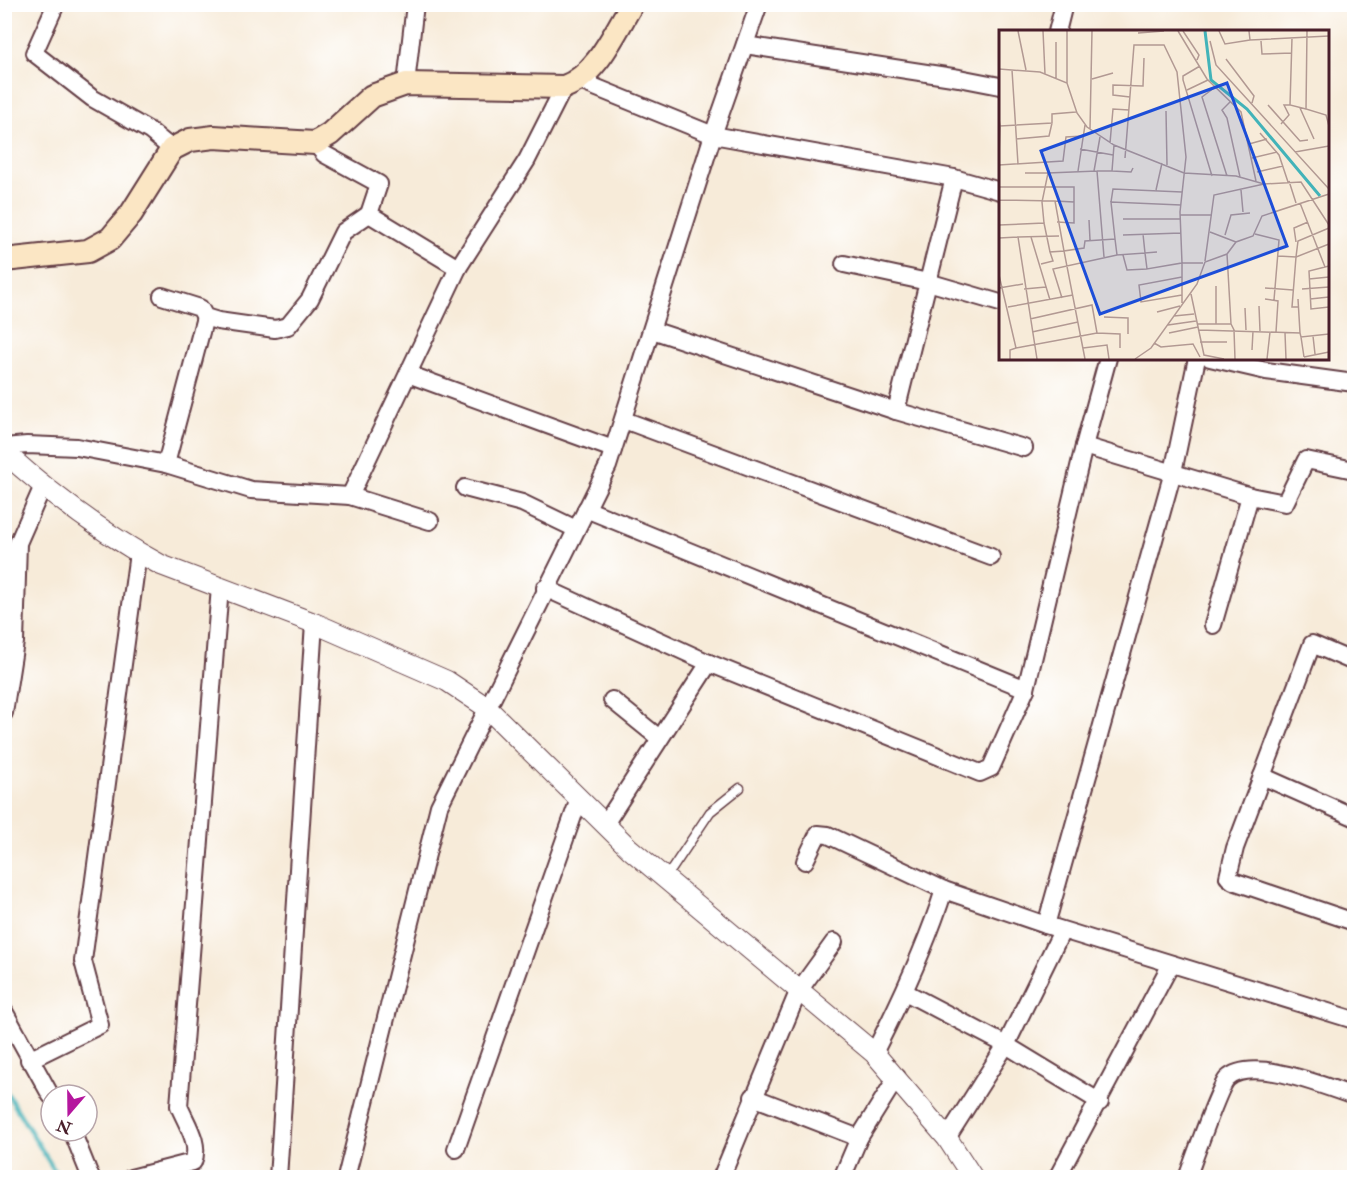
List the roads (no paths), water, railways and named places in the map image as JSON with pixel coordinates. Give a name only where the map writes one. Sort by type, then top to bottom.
[{"type":"main road","points":[[4,260],[88,251],[110,239],[131,214],[172,148],[190,140],[214,136],[315,143],[330,134],[372,96],[406,84],[572,84],[598,58],[632,4]]},
{"type":"street","points":[[56,4],[33,53],[92,98],[150,131],[172,148]]},
{"type":"street","points":[[406,84],[415,4]]},
{"type":"street","points":[[346,1178],[439,806],[486,706],[608,466],[713,135],[759,4]]},
{"type":"street","points":[[1058,30],[1064,4]]},
{"type":"street","points":[[745,45],[999,86]]},
{"type":"street","points":[[350,496],[458,268],[572,84],[713,135],[954,178],[999,191]]},
{"type":"street","points":[[162,296],[200,308],[205,316],[218,321],[275,329],[288,326],[310,299],[343,232],[369,214],[379,184],[324,154],[315,143]]},
{"type":"street","points":[[896,411],[954,178]]},
{"type":"street","points":[[369,214],[458,268]]},
{"type":"street","points":[[844,264],[928,282],[999,303]]},
{"type":"street","points":[[166,464],[205,316]]},
{"type":"street","points":[[652,330],[896,411],[1024,448]]},
{"type":"street","points":[[545,588],[709,663],[981,773],[991,768],[1026,689],[1084,446],[1107,360]]},
{"type":"street","points":[[947,1138],[1006,1045],[1054,928],[1173,472],[1197,360]]},
{"type":"street","points":[[1219,360],[1266,371],[1354,383]]},
{"type":"street","points":[[408,374],[613,449]]},
{"type":"street","points":[[624,420],[991,557]]},
{"type":"street","points":[[4,447],[27,445],[76,447],[166,464],[251,490],[350,496],[430,521]]},
{"type":"street","points":[[1084,446],[1250,496],[1285,503],[1306,460],[1354,470]]},
{"type":"street","points":[[4,452],[43,486],[138,553],[161,565],[314,623],[447,681],[486,706],[604,824],[663,877],[798,992],[874,1053],[897,1077],[947,1138],[973,1178]]},
{"type":"street","points":[[4,713],[10,641],[11,542],[43,486]]},
{"type":"street","points":[[465,488],[522,503],[576,529]]},
{"type":"street","points":[[1213,625],[1250,496]]},
{"type":"street","points":[[586,509],[1026,689]]},
{"type":"street","points":[[29,1060],[100,1025],[83,961],[138,553]]},
{"type":"street","points":[[131,1178],[193,1162],[197,1154],[196,1145],[179,1106],[220,587]]},
{"type":"street","points":[[278,1178],[314,623]]},
{"type":"street","points":[[1354,662],[1312,644],[1235,848],[1228,877],[1334,917],[1354,922]]},
{"type":"street","points":[[604,824],[709,663]]},
{"type":"street","points":[[612,700],[659,738]]},
{"type":"street","points":[[1262,776],[1354,817]]},
{"type":"street","points":[[456,1149],[579,799]]},
{"type":"street","points":[[805,861],[818,834],[828,835],[944,890],[1054,928],[1354,1020]]},
{"type":"street","points":[[874,1053],[905,992],[932,928],[944,890]]},
{"type":"street","points":[[721,1178],[798,992],[834,942]]},
{"type":"street","points":[[1057,1178],[1171,964]]},
{"type":"street","points":[[905,992],[1006,1045],[1100,1101]]},
{"type":"street","points":[[4,1011],[43,1083]]},
{"type":"street","points":[[1187,1178],[1226,1080],[1241,1070],[1273,1071],[1354,1096]]},
{"type":"street","points":[[842,1178],[859,1138],[897,1077]]},
{"type":"street","points":[[753,1096],[859,1138]]},
{"type":"street","points":[[77,1143],[91,1178]]},
{"type":"lane","points":[[663,877],[672,869],[710,812],[740,788]]},
{"type":"waterway","points":[[4,1088],[59,1178]]}]
